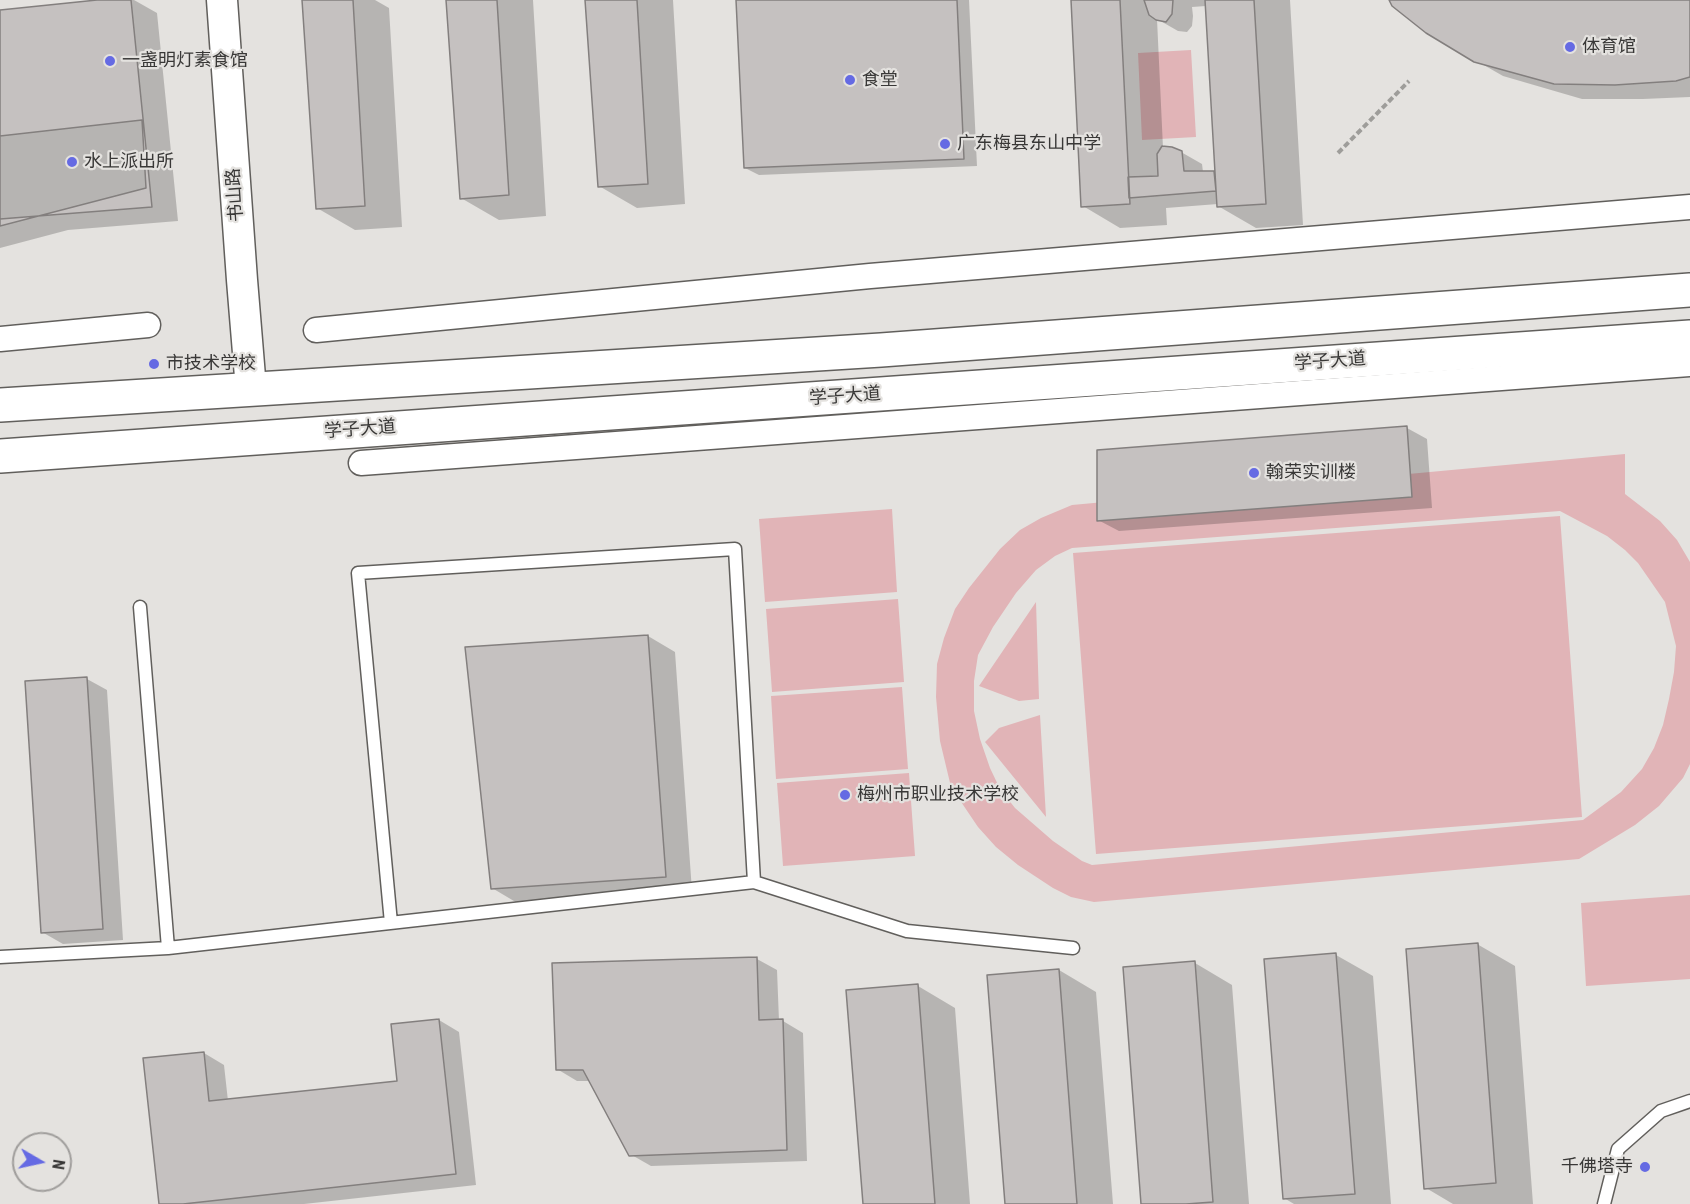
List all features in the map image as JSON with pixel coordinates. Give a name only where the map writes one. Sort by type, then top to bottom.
[{"type":"main road","points":[[0,405],[881,350],[1690,290]]},
{"type":"main road","name":"学子大道","points":[[0,456],[1690,337]]},
{"type":"street","name":"书山路","points":[[222,0],[251,389]]},
{"type":"street","points":[[316,330],[870,276],[1690,207]]},
{"type":"street","points":[[0,339],[148,325]]},
{"type":"street","points":[[361,463],[1690,364]]},
{"type":"lane","points":[[391,923],[358,573],[735,549],[754,882]]},
{"type":"lane","points":[[140,607],[168,948]]},
{"type":"lane","points":[[0,957],[168,948],[754,882],[907,931],[1073,948]]},
{"type":"lane","points":[[1604,1204],[1618,1149],[1661,1111],[1690,1101]]},
{"type":"path","points":[[1338,153],[1409,81]]},
{"type":"shaded area","points":[[1191,50],[1196,137],[1142,140],[1138,53]]},
{"type":"shaded area","points":[[1625,454],[1625,494],[1660,521],[1677,540],[1690,562],[1690,764],[1683,778],[1659,806],[1635,825],[1579,859],[1094,902],[1071,897],[1018,865],[996,847],[978,827],[951,787],[940,741],[936,697],[937,664],[944,638],[955,609],[969,588],[1000,549],[1020,530],[1072,505]],"holes":[[[1560,511],[1607,536],[1638,563],[1665,602],[1676,646],[1674,672],[1663,725],[1642,769],[1621,792],[1583,820],[1092,865],[1082,861],[1053,841],[1015,808],[1000,789],[990,768],[974,711],[974,681],[978,655],[993,627],[1016,593],[1036,570],[1055,556],[1072,548]]]},
{"type":"shaded area","points":[[892,509],[897,592],[765,602],[759,519]]},
{"type":"shaded area","points":[[1560,516],[1582,817],[1096,854],[1073,553]]},
{"type":"shaded area","points":[[898,599],[904,682],[772,692],[766,609]]},
{"type":"shaded area","points":[[1036,602],[1039,699],[1019,701],[979,686]]},
{"type":"shaded area","points":[[902,687],[908,769],[776,779],[771,696]]},
{"type":"shaded area","points":[[1040,715],[1046,817],[985,742],[999,728]]},
{"type":"shaded area","points":[[909,773],[915,856],[783,866],[777,783]]},
{"type":"shaded area","points":[[1690,895],[1690,979],[1586,986],[1581,903]]},
{"type":"building","points":[[97,0],[131,0],[152,207],[0,219],[0,10]]},
{"type":"building","points":[[302,0],[353,0],[365,206],[316,209]]},
{"type":"building","points":[[446,0],[497,0],[509,195],[460,199]]},
{"type":"building","points":[[585,0],[637,0],[648,184],[598,187]]},
{"type":"building","name":"食堂","points":[[736,0],[957,0],[964,159],[744,168]]},
{"type":"building","points":[[1071,0],[1120,0],[1130,204],[1081,207]]},
{"type":"building","points":[[1144,0],[1173,0],[1172,14],[1166,22],[1156,20],[1149,15]]},
{"type":"building","points":[[1205,0],[1254,0],[1266,204],[1217,207]]},
{"type":"building","name":"体育馆","points":[[1389,0],[1690,0],[1690,77],[1676,81],[1615,85],[1554,84],[1474,62],[1426,33],[1392,6]]},
{"type":"building","name":"水上派出所","points":[[142,120],[146,188],[0,226],[0,136]]},
{"type":"building","points":[[1162,146],[1182,151],[1184,171],[1214,171],[1216,191],[1129,198],[1128,177],[1158,176],[1157,154]]},
{"type":"building","name":"翰荣实训楼","points":[[1407,426],[1412,497],[1097,521],[1097,450]]},
{"type":"building","points":[[648,635],[666,877],[491,889],[465,647]]},
{"type":"building","points":[[87,677],[103,929],[41,933],[25,681]]},
{"type":"building","points":[[1478,943],[1496,1183],[1424,1189],[1406,949]]},
{"type":"building","points":[[1336,953],[1355,1194],[1283,1199],[1264,959]]},
{"type":"building","points":[[757,957],[759,1020],[783,1019],[787,1150],[629,1156],[583,1070],[556,1070],[552,963]]},
{"type":"building","points":[[1195,961],[1213,1202],[1141,1204],[1123,967]]},
{"type":"building","points":[[1059,969],[1077,1204],[1005,1204],[987,975]]},
{"type":"building","points":[[918,984],[935,1204],[863,1204],[846,990]]},
{"type":"building","points":[[439,1019],[456,1174],[183,1204],[159,1204],[143,1058],[204,1052],[209,1101],[397,1081],[391,1024]]},
{"type":"place","name":"体育馆","points":[[1570,47]]},
{"type":"place","name":"一盏明灯素食馆","points":[[110,61]]},
{"type":"place","name":"食堂","points":[[850,80]]},
{"type":"place","name":"广东梅县东山中学","points":[[945,144]]},
{"type":"place","name":"水上派出所","points":[[72,162]]},
{"type":"place","name":"市技术学校","points":[[154,364]]},
{"type":"place","name":"翰荣实训楼","points":[[1254,473]]},
{"type":"place","name":"梅州市职业技术学校","points":[[845,795]]},
{"type":"place","name":"千佛塔寺","points":[[1645,1167]]}]
